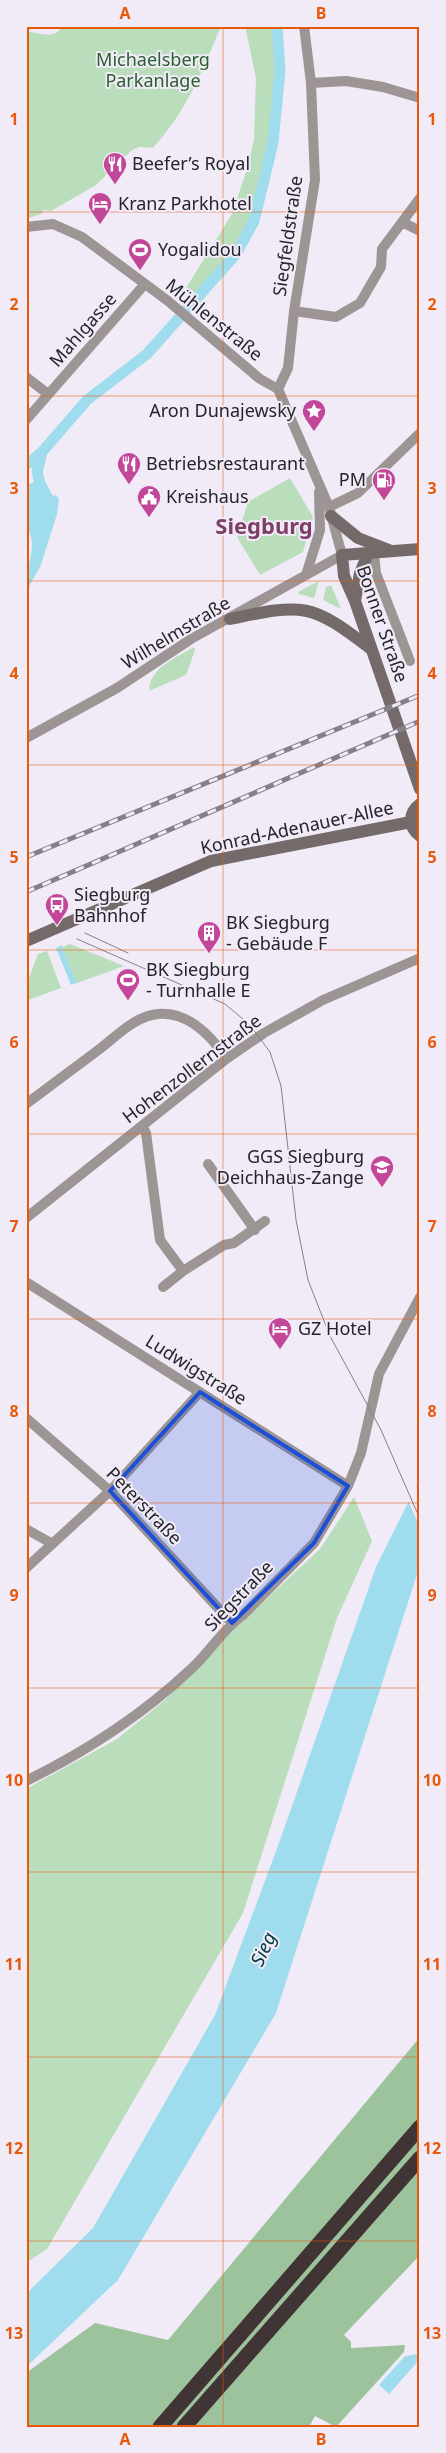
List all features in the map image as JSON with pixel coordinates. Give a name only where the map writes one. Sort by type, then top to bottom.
[{"type":"highway","points":[[160,2427],[420,2128]]},
{"type":"highway","points":[[184,2427],[420,2158]]},
{"type":"main road","points":[[330,511],[358,538],[394,551]]},
{"type":"main road","points":[[342,555],[420,549]]},
{"type":"main road","points":[[355,601],[360,573],[371,554]]},
{"type":"main road","name":"Bonner Straße","points":[[342,555],[344,576],[355,601],[420,789]]},
{"type":"main road","points":[[230,619],[283,608],[314,611],[330,618],[371,649]]},
{"type":"main road","points":[[420,804],[412,812],[411,822],[414,830],[420,836]]},
{"type":"main road","name":"Konrad-Adenauer-Allee","points":[[26,941],[211,861],[411,822]]},
{"type":"street","name":"Siegfeldstraße","points":[[278,389],[288,368],[294,311],[315,180],[311,83],[304,26]]},
{"type":"street","points":[[311,83],[346,81],[383,87],[420,98]]},
{"type":"street","points":[[294,311],[336,317],[360,303],[380,267],[382,249],[420,198]]},
{"type":"street","points":[[402,222],[420,231]]},
{"type":"street","name":"Mühlenstraße","points":[[26,226],[49,224],[66,228],[82,237],[178,309],[260,378],[278,389]]},
{"type":"street","name":"Mahlgasse","points":[[26,420],[144,285]]},
{"type":"street","points":[[26,377],[48,394]]},
{"type":"street","points":[[278,389],[330,511],[342,555]]},
{"type":"street","points":[[330,511],[358,493],[420,433]]},
{"type":"street","points":[[306,575],[320,530],[318,481]]},
{"type":"street","name":"Bonner Straße","points":[[371,554],[376,573],[410,661]]},
{"type":"street","name":"Wilhelmstraße","points":[[26,738],[117,688],[191,639],[342,555]]},
{"type":"street","name":"Hohenzollernstraße","points":[[26,1218],[226,1059],[300,1012],[420,958]]},
{"type":"street","points":[[26,1104],[122,1032],[151,1015],[165,1014],[191,1021],[217,1045],[226,1059]]},
{"type":"street","points":[[142,1126],[146,1133],[160,1240],[183,1271]]},
{"type":"street","points":[[208,1164],[254,1230]]},
{"type":"street","points":[[163,1287],[183,1271],[224,1245],[234,1243],[265,1221]]},
{"type":"street","name":"Ludwigstraße","points":[[26,1282],[348,1486]]},
{"type":"street","name":"Siegstraße","points":[[26,1781],[56,1766],[138,1715],[190,1670],[232,1623],[314,1543],[348,1486],[362,1453],[375,1387],[384,1362],[420,1298]]},
{"type":"street","points":[[26,1568],[110,1491],[200,1392]]},
{"type":"street","name":"Peterstraße","points":[[26,1418],[110,1491],[232,1623]]},
{"type":"street","points":[[26,1529],[52,1544]]},
{"type":"highlighted area","points":[[200,1392],[348,1486],[314,1543],[232,1623],[110,1491]]},
{"type":"green space","name":"Michaelsberg Parkanlage","points":[[62,26],[221,26],[193,90],[165,134],[153,148],[139,147],[132,150],[96,185],[51,211],[44,210],[41,214],[26,219],[26,31],[52,34],[60,30]]},
{"type":"green space","name":"Michaelsberg Parkanlage","points":[[245,26],[280,26],[280,71],[270,141],[252,221],[207,282],[196,293],[186,288],[232,214],[248,166],[254,139],[256,78]]},
{"type":"green space","points":[[290,478],[313,517],[303,552],[260,575],[237,537],[248,502]]},
{"type":"green space","points":[[319,581],[314,598],[299,594],[298,592]]},
{"type":"green space","points":[[331,585],[341,609],[323,600],[326,587]]},
{"type":"green space","points":[[194,647],[195,650],[186,675],[149,691],[150,683],[159,669],[172,659]]},
{"type":"green space","points":[[70,944],[124,966],[77,983],[62,947]]},
{"type":"green space","points":[[47,951],[61,988],[26,1001],[26,986],[38,954]]},
{"type":"green space","points":[[354,1497],[372,1541],[337,1618],[243,1913],[47,2249],[26,2263],[26,1789],[117,1739],[165,1700],[237,1626],[320,1549]]},
{"type":"green space","points":[[420,2037],[420,2255],[344,2335],[351,2342],[351,2348],[405,2345],[404,2352],[336,2427],[315,2416],[309,2427],[26,2427],[26,2373],[95,2323],[168,2340]]},
{"type":"water","points":[[41,474],[53,496],[56,495],[59,499],[57,514],[41,565],[26,592],[26,577],[31,556],[32,540],[28,530],[29,519],[26,489],[29,484],[37,481],[35,475]]},
{"type":"water","points":[[62,945],[77,983],[71,985],[56,948]]},
{"type":"water","name":"Sieg","points":[[420,1479],[420,1565],[276,2013],[118,2280],[26,2367],[26,2294],[93,2228],[215,2015],[279,1843],[376,1567]]},
{"type":"water","points":[[418,2354],[420,2359],[389,2394],[379,2385],[405,2356]]},
{"type":"pier","points":[[415,1484],[420,1495],[420,1528],[407,1498]]},
{"type":"waterway","points":[[41,488],[37,472],[42,452],[87,400],[147,354],[236,254],[254,221],[273,143],[280,70],[277,26]]},
{"type":"waterway","points":[[26,465],[42,452]]},
{"type":"tram line","points":[[85,933],[128,953]]},
{"type":"tram line","points":[[77,939],[225,1004],[250,1025],[270,1052],[281,1086],[296,1220],[308,1280],[330,1336],[381,1430],[420,1519]]},
{"type":"railway","points":[[26,857],[420,695]]},
{"type":"railway","points":[[26,892],[420,721]]},
{"type":"place","name":"Beefer’s Royal","points":[[115,185]]},
{"type":"place","name":"Kranz Parkhotel","points":[[100,225]]},
{"type":"place","name":"Yogalidou","points":[[140,271]]},
{"type":"place","name":"Aron Dunajewsky","points":[[314,432]]},
{"type":"place","name":"Betriebsrestaurant","points":[[129,485]]},
{"type":"place","name":"PM","points":[[384,501]]},
{"type":"place","name":"Kreishaus","points":[[149,518]]},
{"type":"place","name":"Siegburg Bahnhof","points":[[57,926]]},
{"type":"place","name":"BK Siegburg - Gebäude F","points":[[209,954]]},
{"type":"place","name":"BK Siegburg - Turnhalle E","points":[[128,1001]]},
{"type":"place","name":"GGS Siegburg Deichhaus-Zange","points":[[382,1188]]},
{"type":"place","name":"GZ Hotel","points":[[280,1350]]},
{"type":"district","name":"Siegburg","points":[[264,526]]}]
